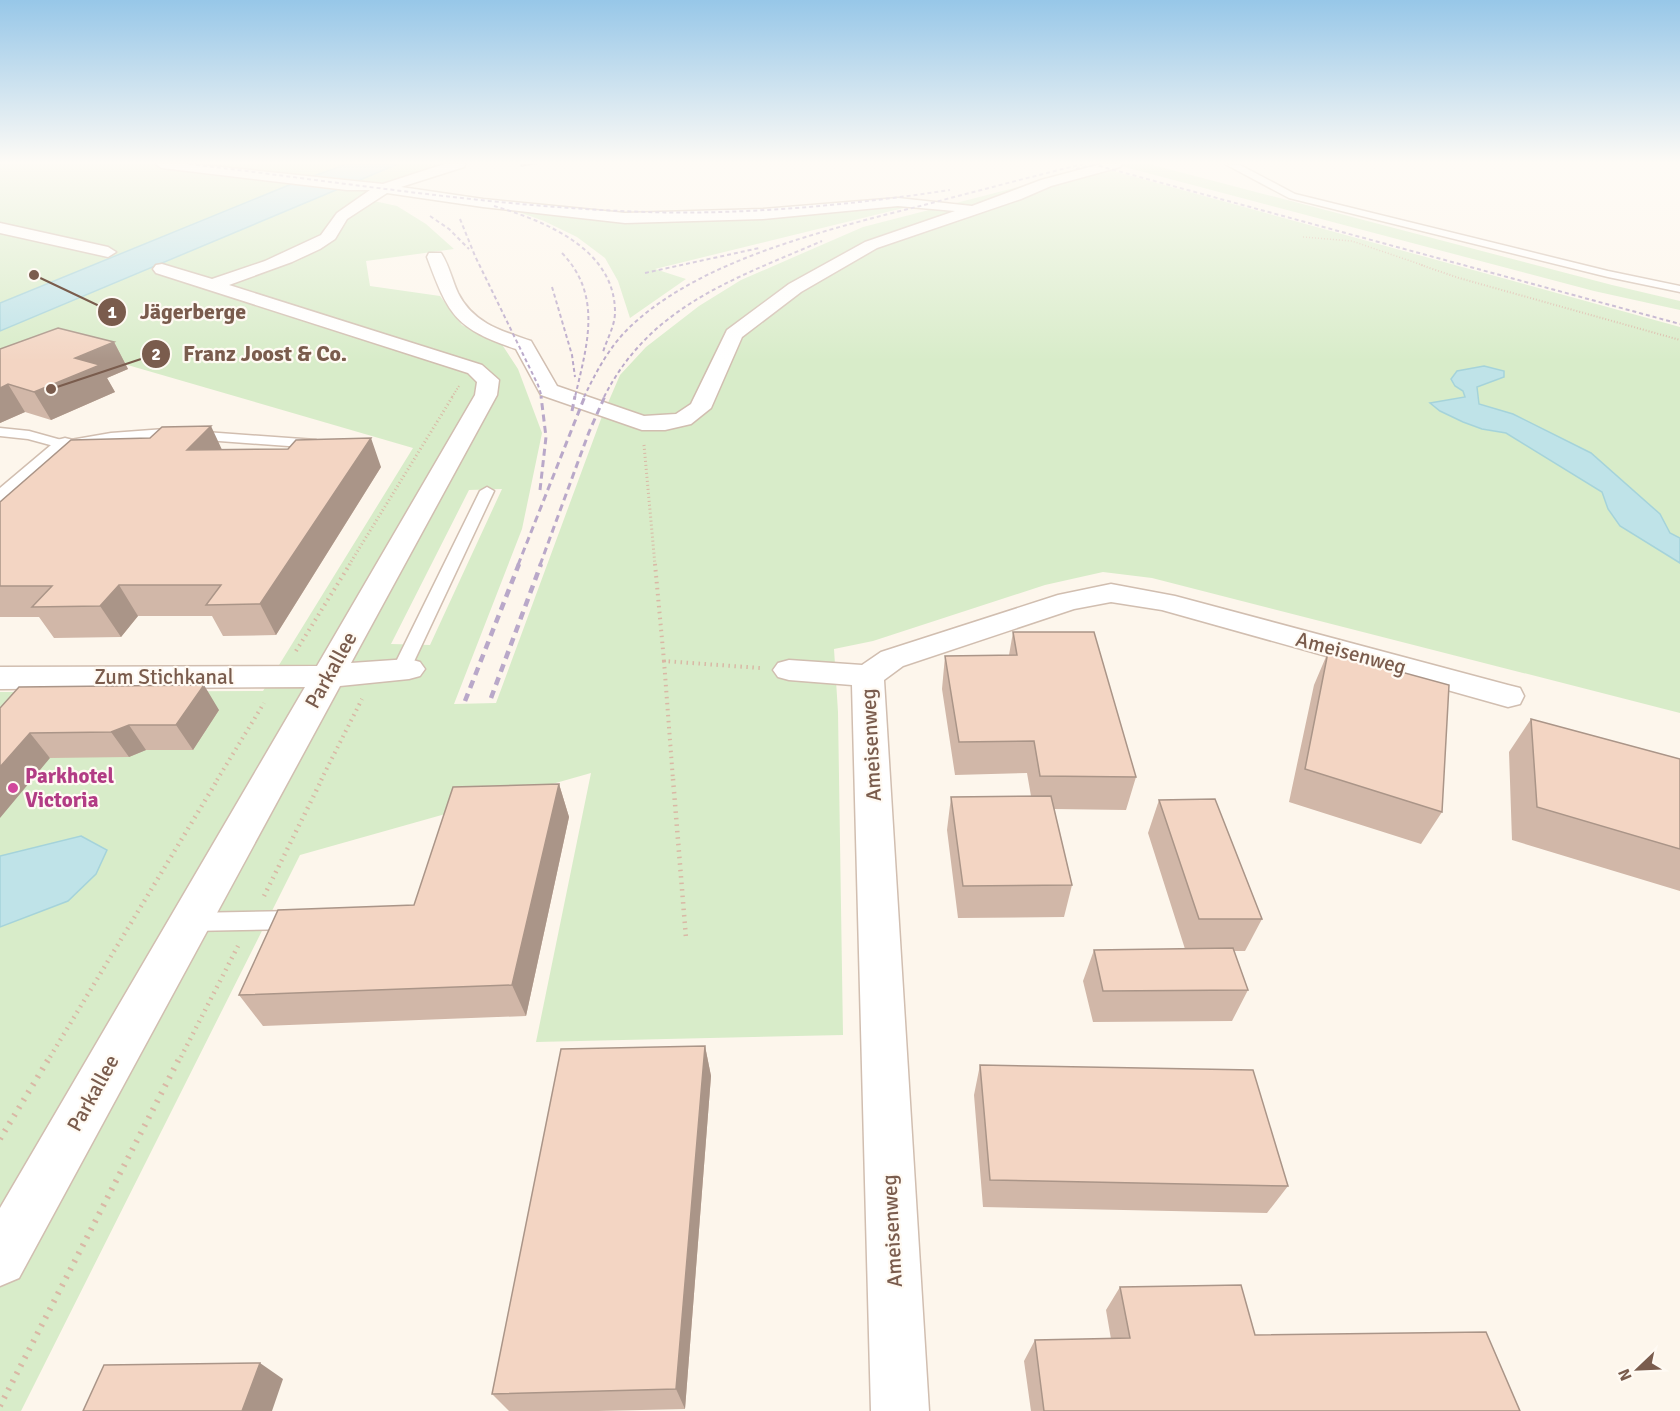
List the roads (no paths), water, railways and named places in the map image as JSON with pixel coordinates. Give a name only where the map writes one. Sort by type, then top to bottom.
[{"type":"street","points":[[8,230],[108,252]]},
{"type":"street","points":[[212,285],[308,249],[330,237],[334,230]]},
{"type":"street","points":[[435,257],[455,308],[473,326],[524,345],[549,390],[642,423],[665,423],[683,419],[700,408],[734,334],[795,288],[871,245],[916,230]]},
{"type":"street","name":"Parkallee","points":[[0,1258],[486,395],[488,380],[475,369],[162,268]]},
{"type":"street","points":[[0,501],[65,445]]},
{"type":"street","name":"Ameisenweg","points":[[900,1411],[868,676],[892,658],[1068,601],[1111,593],[1165,602],[1508,696]]},
{"type":"street","points":[[789,670],[868,676]]},
{"type":"street","name":"Zum Stichkanal","points":[[0,678],[39,686],[328,676],[395,671]]},
{"type":"lane","points":[[1429,230],[1608,274],[1680,289]]},
{"type":"lane","points":[[0,432],[30,435],[65,445],[111,437],[165,433],[331,445]]},
{"type":"lane","points":[[395,671],[487,491]]},
{"type":"lane","points":[[189,922],[317,920]]},
{"type":"water","points":[[179,230],[241,230],[0,331],[0,303]]},
{"type":"water","points":[[1484,366],[1504,371],[1504,377],[1477,387],[1479,404],[1513,414],[1591,453],[1660,514],[1670,533],[1680,538],[1680,563],[1620,526],[1608,509],[1602,492],[1506,433],[1482,429],[1463,422],[1440,411],[1430,403],[1465,397],[1463,391],[1455,386],[1451,379],[1457,371]]},
{"type":"water","points":[[81,836],[107,850],[96,874],[68,901],[0,927],[0,856]]},
{"type":"railway","points":[[450,230],[469,249]]},
{"type":"railway","points":[[464,230],[542,397]]},
{"type":"railway","points":[[555,230],[574,241],[590,255],[603,271],[612,290],[615,317],[603,352]]},
{"type":"railway","points":[[584,397],[610,350],[632,325],[661,302],[695,281],[731,264],[830,230]]},
{"type":"railway","points":[[1334,230],[1680,324]]},
{"type":"railway","points":[[604,397],[623,366],[645,340],[670,318],[697,299],[726,283],[822,241]]},
{"type":"railway","points":[[645,273],[759,248]]},
{"type":"railway","points":[[562,253],[575,269],[583,286],[587,304],[587,340],[575,397]]},
{"type":"railway","points":[[552,287],[572,355],[575,377]]},
{"type":"railway","points":[[540,490],[546,437],[541,396]]},
{"type":"railway","points":[[572,411],[575,396]]},
{"type":"railway","points":[[518,565],[585,396]]},
{"type":"railway","points":[[540,565],[589,432],[605,396]]},
{"type":"railway","points":[[465,701],[519,564]]},
{"type":"railway","points":[[491,698],[541,564]]},
{"type":"place","name":"Jägerberge","points":[[34,275]]},
{"type":"place","name":"Franz Joost & Co.","points":[[51,389]]},
{"type":"place","name":"Parkhotel Victoria","points":[[13,788]]}]
